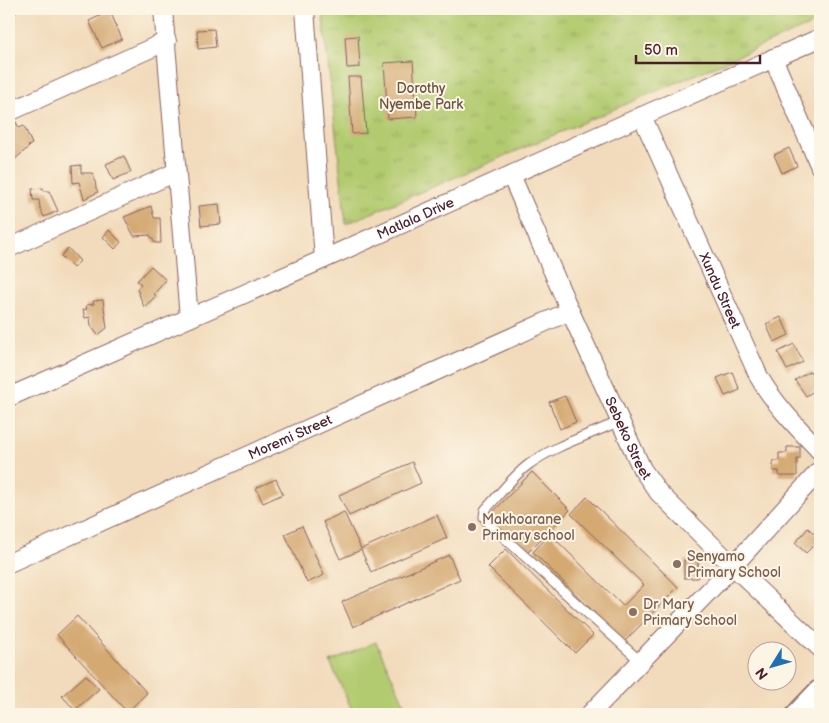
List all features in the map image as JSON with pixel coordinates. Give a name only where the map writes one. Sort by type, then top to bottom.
[{"type":"main road","points":[[800,714],[820,692]]},
{"type":"street","points":[[163,9],[189,318]]},
{"type":"street","points":[[305,9],[324,259]]},
{"type":"street","name":"Matlala Drive","points":[[9,397],[820,38]]},
{"type":"street","points":[[9,112],[166,41]]},
{"type":"street","points":[[773,58],[820,167]]},
{"type":"street","name":"Xundu Street","points":[[642,116],[759,377],[781,410],[820,452]]},
{"type":"street","points":[[9,248],[176,172]]},
{"type":"street","name":"Sebeko Street","points":[[511,175],[570,311],[649,481],[733,566],[820,648]]},
{"type":"street","name":"Moremi Street","points":[[9,563],[570,311]]},
{"type":"street","points":[[590,714],[733,566],[820,470]]},
{"type":"lane","points":[[620,421],[530,463],[514,478],[484,513],[486,522],[641,662]]},
{"type":"green space","name":"Dorothy Nyembe Park","points":[[322,9],[820,9],[820,21],[346,224]]},
{"type":"green space","points":[[376,642],[409,714],[354,714],[330,662]]},
{"type":"building","points":[[9,9],[18,11],[9,20]]},
{"type":"building","points":[[110,11],[122,39],[102,48],[89,21]]},
{"type":"building","points":[[214,29],[216,47],[198,49],[197,30]]},
{"type":"building","points":[[358,36],[360,67],[347,68],[345,37]]},
{"type":"building","points":[[413,61],[417,117],[388,119],[384,63]]},
{"type":"building","points":[[348,77],[361,77],[366,133],[352,134]]},
{"type":"building","points":[[16,122],[19,128],[24,126],[32,144],[15,159],[10,153],[15,148],[9,141],[9,126]]},
{"type":"building","points":[[789,148],[797,166],[782,173],[774,155]]},
{"type":"building","points":[[124,156],[131,172],[113,180],[106,164]]},
{"type":"building","points":[[81,165],[81,173],[93,173],[98,192],[84,199],[79,182],[73,183],[72,166]]},
{"type":"building","points":[[43,188],[44,191],[49,191],[58,211],[44,217],[39,200],[33,200],[32,189]]},
{"type":"building","points":[[219,204],[221,224],[201,226],[199,206]]},
{"type":"building","points":[[151,206],[154,218],[160,218],[161,243],[155,243],[150,235],[134,236],[124,217]]},
{"type":"building","points":[[109,230],[121,242],[115,249],[103,237]]},
{"type":"building","points":[[68,248],[80,261],[73,268],[61,256]]},
{"type":"building","points":[[151,266],[166,280],[154,294],[156,296],[144,307],[137,289],[141,284],[137,281]]},
{"type":"building","points":[[103,300],[107,328],[98,335],[91,326],[90,317],[85,318],[83,310],[87,309],[86,305],[94,304],[93,301]]},
{"type":"building","points":[[781,317],[789,335],[774,342],[766,324]]},
{"type":"building","points":[[794,344],[803,362],[787,370],[778,352]]},
{"type":"building","points":[[810,371],[820,387],[806,396],[795,380]]},
{"type":"building","points":[[732,372],[740,390],[725,396],[717,378]]},
{"type":"building","points":[[565,396],[576,422],[560,429],[549,402]]},
{"type":"building","points":[[787,447],[800,447],[800,459],[797,459],[797,476],[779,476],[779,471],[773,471],[773,461],[779,461],[779,453],[787,453]]},
{"type":"building","points":[[412,462],[421,483],[349,516],[339,495]]},
{"type":"building","points":[[532,472],[570,510],[526,554],[488,517]]},
{"type":"building","points":[[276,479],[283,494],[263,503],[256,488]]},
{"type":"building","points":[[587,497],[678,587],[624,642],[533,552],[550,534],[623,606],[644,585],[571,514]]},
{"type":"building","points":[[344,512],[361,549],[437,515],[447,538],[371,572],[361,550],[340,559],[323,522]]},
{"type":"building","points":[[302,526],[324,575],[307,583],[285,534]]},
{"type":"building","points":[[808,528],[820,539],[806,553],[795,543]]},
{"type":"building","points":[[506,549],[593,635],[575,653],[488,567]]},
{"type":"building","points":[[449,555],[460,579],[353,627],[342,602]]},
{"type":"building","points":[[684,560],[698,561],[698,578],[684,578]]},
{"type":"building","points":[[77,616],[147,693],[127,712],[57,635]]},
{"type":"building","points":[[86,675],[99,689],[75,710],[62,696]]},
{"type":"place","name":"Makhoarane Primary school","points":[[472,527]]},
{"type":"place","name":"Senyamo Primary School","points":[[677,564]]},
{"type":"place","name":"Dr Mary Primary School","points":[[633,612]]}]
